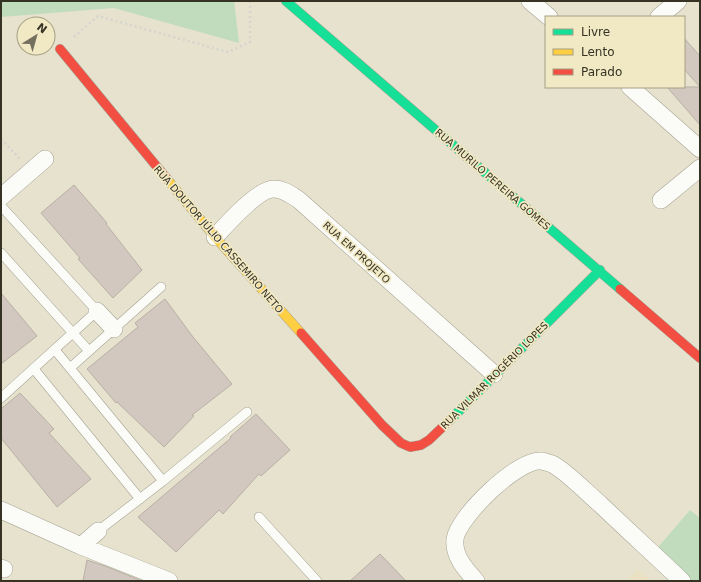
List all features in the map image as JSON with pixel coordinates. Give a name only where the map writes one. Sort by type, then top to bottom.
[{"type":"street","name":"RUA MURILO PEREIRA GOMES","points":[[286,1],[600,270],[700,358]]},
{"type":"street","points":[[530,1],[548,16]]},
{"type":"street","points":[[659,16],[678,1]]},
{"type":"street","name":"RUA DOUTOR JÚLIO CASSEMIRO NETO","points":[[60,49],[215,237],[382,424]]},
{"type":"street","points":[[631,88],[700,149]]},
{"type":"street","points":[[1,197],[45,159]]},
{"type":"street","points":[[661,200],[700,168]]},
{"type":"street","name":"RUA EM PROJETO","points":[[215,237],[258,194],[272,188],[284,190],[299,200],[494,374]]},
{"type":"street","name":"RUA VILMAR ROGÉRIO LOPES","points":[[382,424],[399,442],[407,446],[416,447],[429,440],[600,270]]},
{"type":"street","points":[[97,311],[114,329]]},
{"type":"street","points":[[476,581],[465,570],[458,556],[455,539],[461,524],[492,490],[511,473],[527,464],[540,461],[553,464],[576,483],[682,581]]},
{"type":"street","points":[[1,510],[81,546],[169,581]]},
{"type":"street","points":[[81,546],[98,531]]},
{"type":"lane","points":[[1,206],[97,311],[1,398]]},
{"type":"lane","points":[[1,253],[89,351]]},
{"type":"lane","points":[[70,368],[161,287]]},
{"type":"lane","points":[[55,350],[163,481]]},
{"type":"lane","points":[[34,369],[140,499]]},
{"type":"lane","points":[[98,531],[163,481],[248,412]]},
{"type":"lane","points":[[259,517],[318,581]]},
{"type":"path","points":[[60,49],[98,16],[228,52],[250,42],[250,1]]},
{"type":"path","points":[[1,139],[31,171]]},
{"type":"shaded area","points":[[637,570],[652,581],[627,581]]},
{"type":"green space","points":[[1,1],[234,1],[239,43],[114,8],[1,17]]},
{"type":"green space","points":[[690,510],[700,518],[700,581],[688,581],[654,552]]},
{"type":"building","points":[[685,39],[700,56],[700,87],[685,70]]},
{"type":"building","points":[[700,87],[700,125],[668,88]]},
{"type":"building","points":[[74,185],[107,223],[106,224],[142,270],[113,298],[78,259],[80,258],[41,213]]},
{"type":"building","points":[[1,293],[37,336],[1,364]]},
{"type":"building","points":[[165,299],[193,337],[232,384],[192,415],[194,416],[164,447],[117,402],[116,403],[87,369],[138,327],[135,323]]},
{"type":"building","points":[[20,393],[54,429],[49,433],[91,479],[57,507],[1,438],[1,409]]},
{"type":"building","points":[[256,414],[290,450],[261,476],[259,474],[223,514],[219,510],[176,552],[138,517],[231,438],[230,437]]},
{"type":"building","points":[[380,554],[406,581],[350,581]]},
{"type":"building","points":[[87,560],[105,566],[142,581],[83,581]]},
{"type":"traffic: fast","points":[[286,1],[620,289]]},
{"type":"traffic: fast","points":[[450,420],[600,270]]},
{"type":"traffic: slow","points":[[167,179],[215,237],[301,333]]},
{"type":"traffic: jam","points":[[60,49],[167,179]]},
{"type":"traffic: jam","points":[[620,289],[700,358]]},
{"type":"traffic: jam","points":[[301,333],[382,425],[401,443],[410,447],[421,445],[429,440],[450,420]]}]
